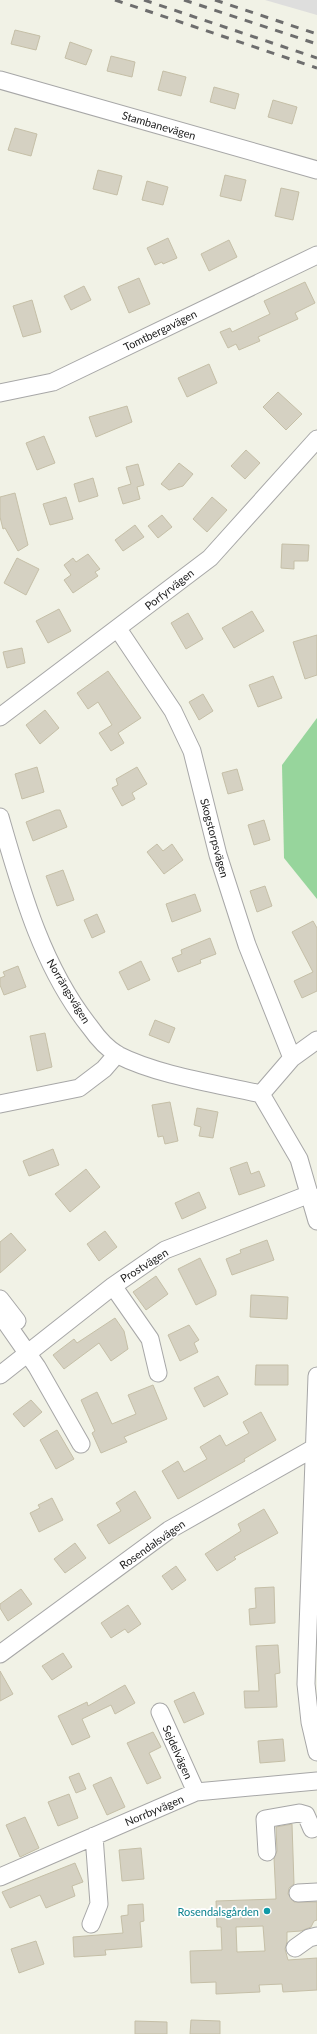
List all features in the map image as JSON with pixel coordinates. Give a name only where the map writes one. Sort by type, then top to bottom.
[{"type":"street","name":"Stambanevägen","points":[[0,80],[317,170]]},
{"type":"street","name":"Tomtbergavägen","points":[[0,393],[53,382],[317,256]]},
{"type":"street","name":"Porfyrvägen","points":[[0,717],[210,558],[317,439]]},
{"type":"street","name":"Skogstorpsvägen","points":[[118,629],[173,711],[192,751],[218,855],[247,945],[292,1058]]},
{"type":"street","name":"Norrängsvägen","points":[[0,818],[23,895],[46,953],[58,977],[86,1022],[97,1036],[117,1054],[152,1069],[261,1094]]},
{"type":"street","points":[[317,1040],[292,1058],[261,1094],[299,1158],[317,1220]]},
{"type":"street","points":[[0,1104],[79,1088],[104,1070],[117,1054]]},
{"type":"street","name":"Prostvägen","points":[[0,1375],[113,1286],[166,1250],[310,1194]]},
{"type":"street","points":[[113,1286],[150,1338],[158,1373]]},
{"type":"street","points":[[0,1298],[32,1349],[81,1444]]},
{"type":"street","points":[[0,1314],[32,1349]]},
{"type":"street","points":[[317,1376],[317,1410],[314,1448],[306,1684],[310,1722],[317,1752]]},
{"type":"street","name":"Rosendalsvägen","points":[[0,1654],[169,1530],[314,1448]]},
{"type":"street","name":"Sejdelvägen","points":[[160,1712],[196,1792]]},
{"type":"street","name":"Norrbyvägen","points":[[0,1877],[196,1792],[317,1781]]},
{"type":"street","points":[[267,1852],[265,1819],[299,1813],[306,1815],[312,1829]]},
{"type":"street","points":[[91,1924],[99,1904],[94,1836]]},
{"type":"street","points":[[298,1893],[317,1892]]},
{"type":"street","points":[[295,1948],[309,1938],[317,1936]]},
{"type":"shaded area","points":[[265,0],[317,0],[317,15]]},
{"type":"green space","points":[[317,718],[317,899],[284,858],[282,765]]},
{"type":"building","points":[[15,30],[40,36],[36,50],[11,44]]},
{"type":"building","points":[[70,42],[92,50],[86,65],[65,58]]},
{"type":"building","points":[[111,56],[135,62],[132,77],[107,71]]},
{"type":"building","points":[[163,71],[186,77],[181,96],[158,90]]},
{"type":"building","points":[[214,87],[239,94],[235,109],[210,102]]},
{"type":"building","points":[[273,100],[297,107],[292,124],[268,117]]},
{"type":"building","points":[[15,128],[37,134],[31,156],[8,150]]},
{"type":"building","points":[[98,170],[122,176],[117,195],[93,189]]},
{"type":"building","points":[[225,175],[246,180],[241,201],[220,196]]},
{"type":"building","points":[[147,181],[168,187],[163,205],[142,200]]},
{"type":"building","points":[[281,188],[299,192],[293,220],[275,216]]},
{"type":"building","points":[[168,238],[177,258],[163,264],[162,262],[155,265],[147,248]]},
{"type":"building","points":[[229,240],[237,257],[209,271],[201,254]]},
{"type":"building","points":[[139,278],[150,304],[129,313],[118,287]]},
{"type":"building","points":[[305,282],[315,303],[295,313],[298,319],[258,337],[260,341],[239,350],[236,344],[228,348],[220,332],[230,328],[232,332],[270,314],[264,301]]},
{"type":"building","points":[[84,286],[91,300],[71,310],[64,296]]},
{"type":"building","points":[[32,300],[41,332],[23,337],[13,306]]},
{"type":"building","points":[[209,364],[217,383],[187,397],[178,378]]},
{"type":"building","points":[[278,392],[302,414],[286,430],[263,407]]},
{"type":"building","points":[[127,406],[132,422],[96,437],[89,417]]},
{"type":"building","points":[[44,436],[55,463],[37,470],[26,443]]},
{"type":"building","points":[[246,450],[260,463],[245,479],[231,466]]},
{"type":"building","points":[[179,463],[193,474],[183,486],[169,490],[161,484]]},
{"type":"building","points":[[138,464],[144,485],[137,487],[140,499],[123,504],[118,488],[131,484],[126,467]]},
{"type":"building","points":[[93,478],[98,496],[79,502],[74,484]]},
{"type":"building","points":[[15,493],[28,545],[18,551],[5,528],[3,529],[0,517],[0,497]]},
{"type":"building","points":[[66,497],[73,519],[50,525],[43,504]]},
{"type":"building","points":[[212,497],[227,510],[207,532],[193,519]]},
{"type":"building","points":[[162,515],[172,527],[158,538],[148,526]]},
{"type":"building","points":[[135,525],[144,537],[123,551],[115,540]]},
{"type":"building","points":[[282,544],[309,545],[308,561],[294,561],[294,569],[281,568]]},
{"type":"building","points":[[88,554],[100,569],[95,572],[98,576],[73,593],[64,580],[71,575],[64,565],[73,558],[76,562]]},
{"type":"building","points":[[17,558],[39,569],[26,595],[4,583]]},
{"type":"building","points":[[59,609],[71,631],[48,643],[36,621]]},
{"type":"building","points":[[252,611],[264,631],[234,648],[222,628]]},
{"type":"building","points":[[188,613],[203,639],[186,649],[171,623]]},
{"type":"building","points":[[317,635],[317,675],[305,679],[293,642]]},
{"type":"building","points":[[22,648],[25,663],[7,668],[3,652]]},
{"type":"building","points":[[108,671],[141,718],[118,733],[124,743],[111,751],[99,733],[112,725],[98,702],[88,709],[77,693]]},
{"type":"building","points":[[273,676],[282,698],[258,707],[249,685]]},
{"type":"building","points":[[203,694],[213,711],[199,720],[189,702]]},
{"type":"building","points":[[45,710],[59,728],[40,744],[26,725]]},
{"type":"building","points":[[37,767],[44,792],[22,799],[15,774]]},
{"type":"building","points":[[137,767],[147,784],[132,793],[135,799],[122,806],[112,788],[118,785],[116,779]]},
{"type":"building","points":[[237,769],[243,790],[228,794],[222,773]]},
{"type":"building","points":[[56,810],[60,810],[67,827],[33,841],[26,822]]},
{"type":"building","points":[[264,820],[270,840],[254,845],[248,825]]},
{"type":"building","points":[[157,844],[163,851],[172,844],[183,860],[164,874],[147,852]]},
{"type":"building","points":[[63,870],[74,900],[57,906],[46,876]]},
{"type":"building","points":[[265,886],[272,906],[257,912],[250,891]]},
{"type":"building","points":[[195,894],[201,911],[172,922],[166,904]]},
{"type":"building","points":[[97,914],[105,932],[92,938],[84,920]]},
{"type":"building","points":[[313,921],[317,928],[317,991],[302,998],[294,981],[313,972],[292,932]]},
{"type":"building","points":[[210,938],[216,954],[200,960],[201,963],[178,972],[172,958],[182,954],[181,950]]},
{"type":"building","points":[[141,961],[150,980],[128,990],[119,972]]},
{"type":"building","points":[[18,966],[26,987],[4,995],[0,985],[0,978],[5,976],[3,972]]},
{"type":"building","points":[[155,1020],[175,1028],[169,1043],[149,1035]]},
{"type":"building","points":[[45,1033],[52,1067],[37,1071],[30,1036]]},
{"type":"building","points":[[170,1102],[178,1141],[165,1144],[163,1136],[158,1137],[152,1105]]},
{"type":"building","points":[[197,1108],[218,1112],[213,1138],[199,1136],[201,1127],[194,1125]]},
{"type":"building","points":[[53,1149],[59,1165],[29,1176],[23,1161]]},
{"type":"building","points":[[247,1162],[251,1174],[259,1171],[265,1186],[239,1195],[230,1168]]},
{"type":"building","points":[[86,1169],[100,1187],[70,1212],[55,1194]]},
{"type":"building","points":[[199,1192],[206,1208],[182,1219],[175,1203]]},
{"type":"building","points":[[105,1231],[117,1247],[99,1261],[87,1244]]},
{"type":"building","points":[[11,1233],[26,1250],[0,1273],[0,1242]]},
{"type":"building","points":[[267,1240],[274,1260],[232,1275],[226,1259],[241,1253],[240,1250]]},
{"type":"building","points":[[200,1258],[216,1291],[216,1295],[196,1305],[178,1269]]},
{"type":"building","points":[[156,1276],[168,1294],[146,1310],[133,1292]]},
{"type":"building","points":[[251,1295],[288,1297],[287,1319],[250,1317]]},
{"type":"building","points":[[115,1318],[124,1331],[128,1349],[111,1361],[99,1343],[64,1369],[53,1355],[74,1339],[77,1343]]},
{"type":"building","points":[[189,1325],[199,1340],[194,1343],[198,1352],[180,1361],[168,1335]]},
{"type":"building","points":[[256,1365],[288,1365],[288,1385],[255,1385]]},
{"type":"building","points":[[218,1376],[228,1394],[204,1407],[194,1388]]},
{"type":"building","points":[[153,1385],[167,1419],[124,1437],[127,1442],[101,1453],[92,1433],[95,1431],[81,1400],[97,1392],[112,1424],[136,1414],[128,1395]]},
{"type":"building","points":[[31,1400],[42,1412],[24,1427],[13,1414]]},
{"type":"building","points":[[261,1412],[276,1440],[244,1459],[245,1461],[178,1499],[162,1471],[178,1461],[184,1472],[207,1459],[200,1447],[220,1435],[226,1446],[249,1433],[243,1422]]},
{"type":"building","points":[[57,1430],[74,1459],[56,1469],[40,1440]]},
{"type":"building","points":[[135,1491],[151,1518],[109,1544],[97,1525],[121,1511],[116,1503]]},
{"type":"building","points":[[52,1498],[63,1520],[39,1532],[30,1513],[40,1508],[38,1505]]},
{"type":"building","points":[[264,1509],[278,1533],[234,1557],[236,1559],[217,1571],[205,1554],[241,1531],[238,1524]]},
{"type":"building","points":[[75,1543],[86,1558],[65,1573],[54,1559]]},
{"type":"building","points":[[176,1566],[186,1580],[172,1590],[162,1576]]},
{"type":"building","points":[[274,1587],[275,1623],[250,1625],[249,1609],[256,1608],[255,1588]]},
{"type":"building","points":[[21,1589],[32,1604],[8,1621],[0,1608],[0,1604]]},
{"type":"building","points":[[128,1605],[141,1624],[128,1633],[125,1629],[111,1638],[101,1623]]},
{"type":"building","points":[[278,1645],[280,1673],[275,1674],[277,1707],[245,1708],[244,1691],[259,1691],[256,1646]]},
{"type":"building","points":[[63,1653],[72,1667],[52,1680],[42,1666]]},
{"type":"building","points":[[0,1671],[13,1694],[0,1701]]},
{"type":"building","points":[[125,1685],[135,1703],[115,1714],[111,1705],[82,1719],[90,1737],[72,1745],[58,1716],[87,1702],[88,1706]]},
{"type":"building","points":[[194,1692],[204,1714],[184,1723],[174,1701]]},
{"type":"building","points":[[153,1732],[161,1747],[149,1753],[161,1778],[147,1784],[127,1743]]},
{"type":"building","points":[[283,1739],[285,1761],[260,1763],[258,1741]]},
{"type":"building","points":[[79,1773],[86,1789],[76,1793],[69,1777]]},
{"type":"building","points":[[111,1777],[125,1807],[107,1815],[93,1785]]},
{"type":"building","points":[[69,1794],[78,1818],[58,1826],[48,1802]]},
{"type":"building","points":[[25,1817],[39,1848],[20,1857],[6,1825]]},
{"type":"building","name":"Rosendalsgården","points":[[292,1824],[294,1884],[289,1888],[288,1894],[294,1902],[317,1902],[317,1920],[314,1921],[311,1927],[301,1931],[287,1932],[285,1949],[288,1960],[317,1958],[317,1990],[283,1992],[282,1984],[259,1985],[260,1992],[216,1994],[216,1982],[191,1983],[190,1951],[222,1950],[221,1927],[217,1927],[216,1901],[276,1899],[274,1858],[277,1851],[276,1827]],"holes":[[[263,1926],[265,1951],[237,1952],[236,1927]]]},
{"type":"building","points":[[141,1848],[144,1879],[122,1881],[119,1850]]},
{"type":"building","points":[[75,1863],[83,1882],[72,1886],[75,1896],[46,1908],[40,1895],[10,1908],[2,1892]]},
{"type":"building","points":[[143,1904],[144,1921],[140,1922],[142,1947],[105,1950],[106,1955],[74,1957],[73,1937],[123,1933],[121,1916],[128,1915],[128,1905]]},
{"type":"building","points":[[36,1941],[44,1964],[19,1973],[11,1949]]},
{"type":"building","points":[[191,2020],[220,2021],[220,2034],[190,2034]]},
{"type":"building","points":[[135,2021],[167,2022],[167,2034],[135,2034]]},
{"type":"railway","points":[[115,0],[317,68]]},
{"type":"railway","points":[[144,0],[317,58]]},
{"type":"railway","points":[[184,0],[317,44]]},
{"type":"railway","points":[[215,0],[317,34]]},
{"type":"place","name":"Rosendalsgården","points":[[267,1911]]}]
